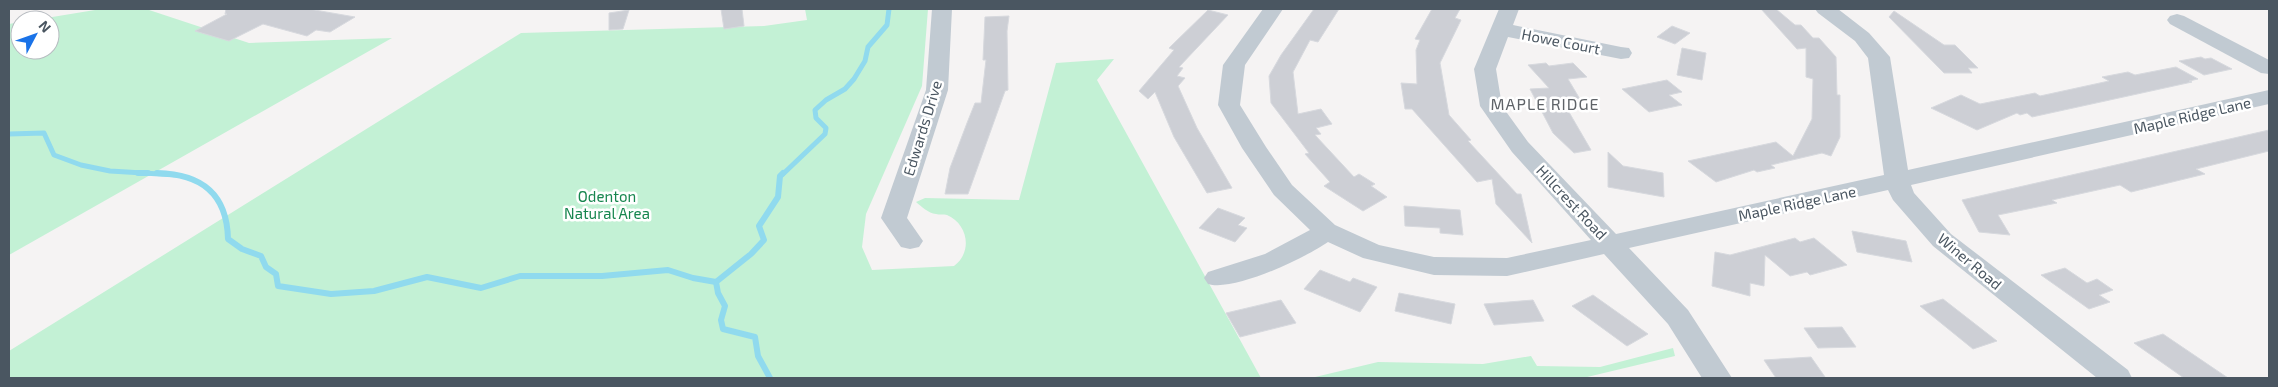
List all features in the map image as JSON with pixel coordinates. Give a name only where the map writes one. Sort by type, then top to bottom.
[{"type":"street","name":"Edwards Drive","points":[[910,241],[894,218],[936,90],[942,9]]},
{"type":"street","name":"Maple Ridge Lane","points":[[1273,9],[1234,65],[1229,105],[1254,148],[1283,190],[1326,231],[1372,252],[1434,266],[1507,267],[2269,97]]},
{"type":"street","name":"Winer Road","points":[[1825,9],[1862,37],[1879,57],[1897,181],[1902,195],[1942,240],[2117,378]]},
{"type":"street","name":"Howe Court","points":[[1505,19],[1620,53]]},
{"type":"street","name":"Hillcrest Road","points":[[1505,19],[1485,69],[1491,106],[1520,147],[1612,244],[1678,318],[1717,378]]},
{"type":"street","points":[[2177,20],[2269,68]]},
{"type":"street","points":[[1218,278],[1264,265],[1308,245],[1326,231]]},
{"type":"green space","points":[[101,9],[146,9],[249,43],[392,38],[9,255],[9,24],[10,60],[60,60],[60,16]]},
{"type":"green space","name":"Odenton Natural Area","points":[[805,9],[928,9],[922,86],[866,214],[862,247],[872,270],[954,266],[960,260],[966,246],[966,239],[960,225],[947,215],[925,210],[916,202],[925,198],[1019,200],[1056,63],[1114,59],[1097,80],[1261,378],[9,378],[9,351],[521,33],[764,26],[807,20]]},
{"type":"green space","points":[[1673,348],[1675,356],[1583,378],[1311,378],[1378,362],[1483,364],[1531,356],[1537,366],[1600,367]]},
{"type":"building","points":[[226,9],[309,9],[355,17],[330,32],[316,30],[307,36],[263,24],[229,41],[195,31],[227,14],[225,14]]},
{"type":"building","points":[[721,9],[742,9],[744,26],[724,29]]},
{"type":"building","points":[[1314,9],[1339,9],[1318,42],[1310,40],[1293,72],[1298,114],[1321,109],[1332,124],[1316,128],[1321,134],[1315,135],[1354,177],[1359,174],[1375,184],[1371,186],[1387,197],[1363,211],[1324,186],[1330,182],[1305,154],[1309,153],[1271,103],[1269,76],[1281,55]]},
{"type":"building","points":[[1432,9],[1460,9],[1455,18],[1461,20],[1440,63],[1449,115],[1471,140],[1468,141],[1517,194],[1521,194],[1532,243],[1496,204],[1492,179],[1477,182],[1412,109],[1405,109],[1401,83],[1417,84],[1416,50],[1420,40],[1415,39]]},
{"type":"building","points":[[1761,9],[1776,9],[1795,25],[1801,25],[1813,38],[1819,38],[1836,57],[1837,95],[1840,95],[1840,137],[1831,156],[1822,153],[1771,165],[1775,168],[1757,172],[1754,170],[1716,182],[1688,161],[1776,142],[1793,156],[1812,119],[1813,79],[1806,77],[1806,48],[1797,49]]},
{"type":"building","points":[[629,10],[623,29],[609,30],[609,13]]},
{"type":"building","points":[[1208,10],[1228,15],[1179,67],[1183,68],[1177,76],[1185,78],[1178,86],[1197,128],[1232,188],[1207,193],[1174,137],[1155,92],[1148,99],[1139,91],[1174,50],[1169,48]]},
{"type":"building","points":[[1894,11],[1944,45],[1955,45],[1978,68],[1968,68],[1972,73],[1944,73],[1889,17]]},
{"type":"building","points":[[1009,16],[1007,31],[1008,90],[1005,91],[968,194],[945,194],[950,168],[967,123],[975,103],[981,103],[986,60],[983,60],[985,17]]},
{"type":"building","points":[[1672,26],[1690,33],[1675,44],[1657,37]]},
{"type":"building","points":[[1682,48],[1706,53],[1702,80],[1677,75]]},
{"type":"building","points":[[2201,57],[2205,59],[2211,58],[2232,69],[2204,75],[2179,61]]},
{"type":"building","points":[[1546,63],[1549,66],[1573,63],[1587,77],[1568,79],[1584,106],[1566,107],[1591,150],[1574,153],[1553,133],[1530,89],[1549,88],[1528,65]]},
{"type":"building","points":[[2176,67],[2198,79],[2189,81],[2192,82],[2032,117],[2027,113],[2020,115],[2017,113],[1977,130],[1931,108],[1961,95],[1980,104],[2035,93],[2040,96],[2109,81],[2102,77],[2128,72],[2135,75]]},
{"type":"building","points":[[1667,80],[1682,92],[1669,95],[1682,105],[1649,112],[1622,89]]},
{"type":"building","points":[[2269,130],[2269,151],[2196,169],[2205,174],[2131,192],[2120,185],[2052,200],[2057,203],[1998,215],[2010,235],[1979,232],[1962,200]]},
{"type":"building","points":[[1608,152],[1623,166],[1663,173],[1664,197],[1608,187]]},
{"type":"building","points":[[1404,206],[1460,210],[1463,235],[1440,233],[1440,228],[1405,226]]},
{"type":"building","points":[[1218,208],[1245,218],[1238,225],[1247,228],[1235,242],[1199,228]]},
{"type":"building","points":[[1852,231],[1906,241],[1912,262],[1857,252]]},
{"type":"building","points":[[1795,238],[1800,242],[1814,238],[1847,265],[1810,275],[1807,272],[1790,276],[1765,255],[1764,286],[1750,283],[1750,296],[1712,286],[1715,252],[1730,255]]},
{"type":"building","points":[[2065,268],[2087,283],[2097,279],[2113,290],[2099,295],[2110,302],[2089,309],[2041,275]]},
{"type":"building","points":[[1320,270],[1350,282],[1353,278],[1377,287],[1360,312],[1304,289]]},
{"type":"building","points":[[1399,293],[1455,304],[1451,324],[1395,311]]},
{"type":"building","points":[[1593,295],[1648,334],[1627,346],[1572,306]]},
{"type":"building","points":[[1943,299],[1997,341],[1973,349],[1920,306]]},
{"type":"building","points":[[1281,300],[1296,323],[1240,337],[1226,313]]},
{"type":"building","points":[[1533,300],[1544,321],[1494,325],[1484,304]]},
{"type":"building","points":[[1842,327],[1856,347],[1818,348],[1804,328]]},
{"type":"building","points":[[2163,334],[2228,378],[2184,378],[2134,343]]},
{"type":"building","points":[[1811,357],[1825,377],[1776,378],[1764,360]]},
{"type":"waterway","points":[[782,175],[825,134],[826,128],[816,118],[815,110],[826,100],[845,89],[854,79],[865,61],[868,47],[887,25],[889,9]]},
{"type":"waterway","points":[[9,134],[44,133],[54,155],[81,165],[110,171],[143,173]]},
{"type":"waterway","points":[[138,173],[143,173]]},
{"type":"waterway","points":[[143,173],[148,173]]},
{"type":"waterway","points":[[143,173],[176,175]]},
{"type":"waterway","points":[[157,173],[187,177],[209,189],[223,209],[228,239],[242,249],[261,256],[266,267],[276,274],[278,286],[331,294],[374,291],[427,277],[481,288],[520,276],[602,276],[668,270],[693,278],[716,282]]},
{"type":"waterway","points":[[716,282],[751,254],[764,240],[759,226],[778,197],[780,176],[783,173]]},
{"type":"waterway","points":[[716,282],[718,293],[725,306],[721,320],[723,329],[755,337],[758,356],[770,378]]},
{"type":"district","name":"MAPLE RIDGE","points":[[1545,103]]}]
